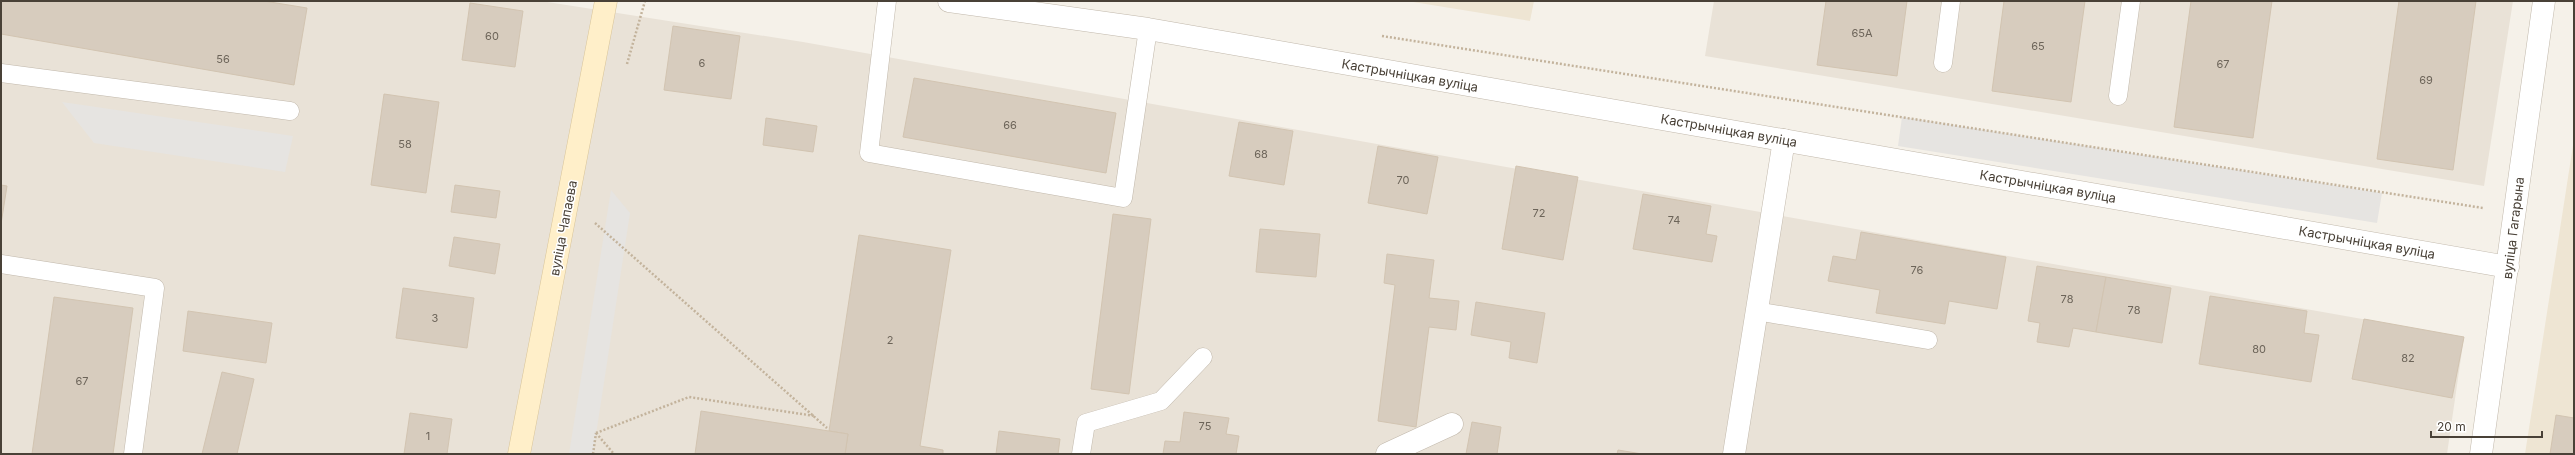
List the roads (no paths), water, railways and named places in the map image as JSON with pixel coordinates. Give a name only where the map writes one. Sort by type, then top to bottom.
[{"type":"main road","name":"вуліца Чапаева","points":[[519,454],[606,1]]},
{"type":"street","name":"Кастрычніцкая вуліца","points":[[949,1],[1148,29],[2508,267]]},
{"type":"street","name":"вуліца Гагарына","points":[[2481,454],[2544,1]]},
{"type":"street","points":[[1734,454],[1784,140]]},
{"type":"street","points":[[1387,454],[1452,424]]},
{"type":"lane","points":[[887,1],[869,153],[1123,198],[1148,29]]},
{"type":"lane","points":[[1943,63],[1951,1]]},
{"type":"lane","points":[[2118,96],[2131,1]]},
{"type":"lane","points":[[1,73],[290,111]]},
{"type":"lane","points":[[1,264],[155,288],[133,454]]},
{"type":"lane","points":[[1756,311],[1928,340]]},
{"type":"lane","points":[[1081,454],[1086,423],[1161,401],[1203,357]]}]
